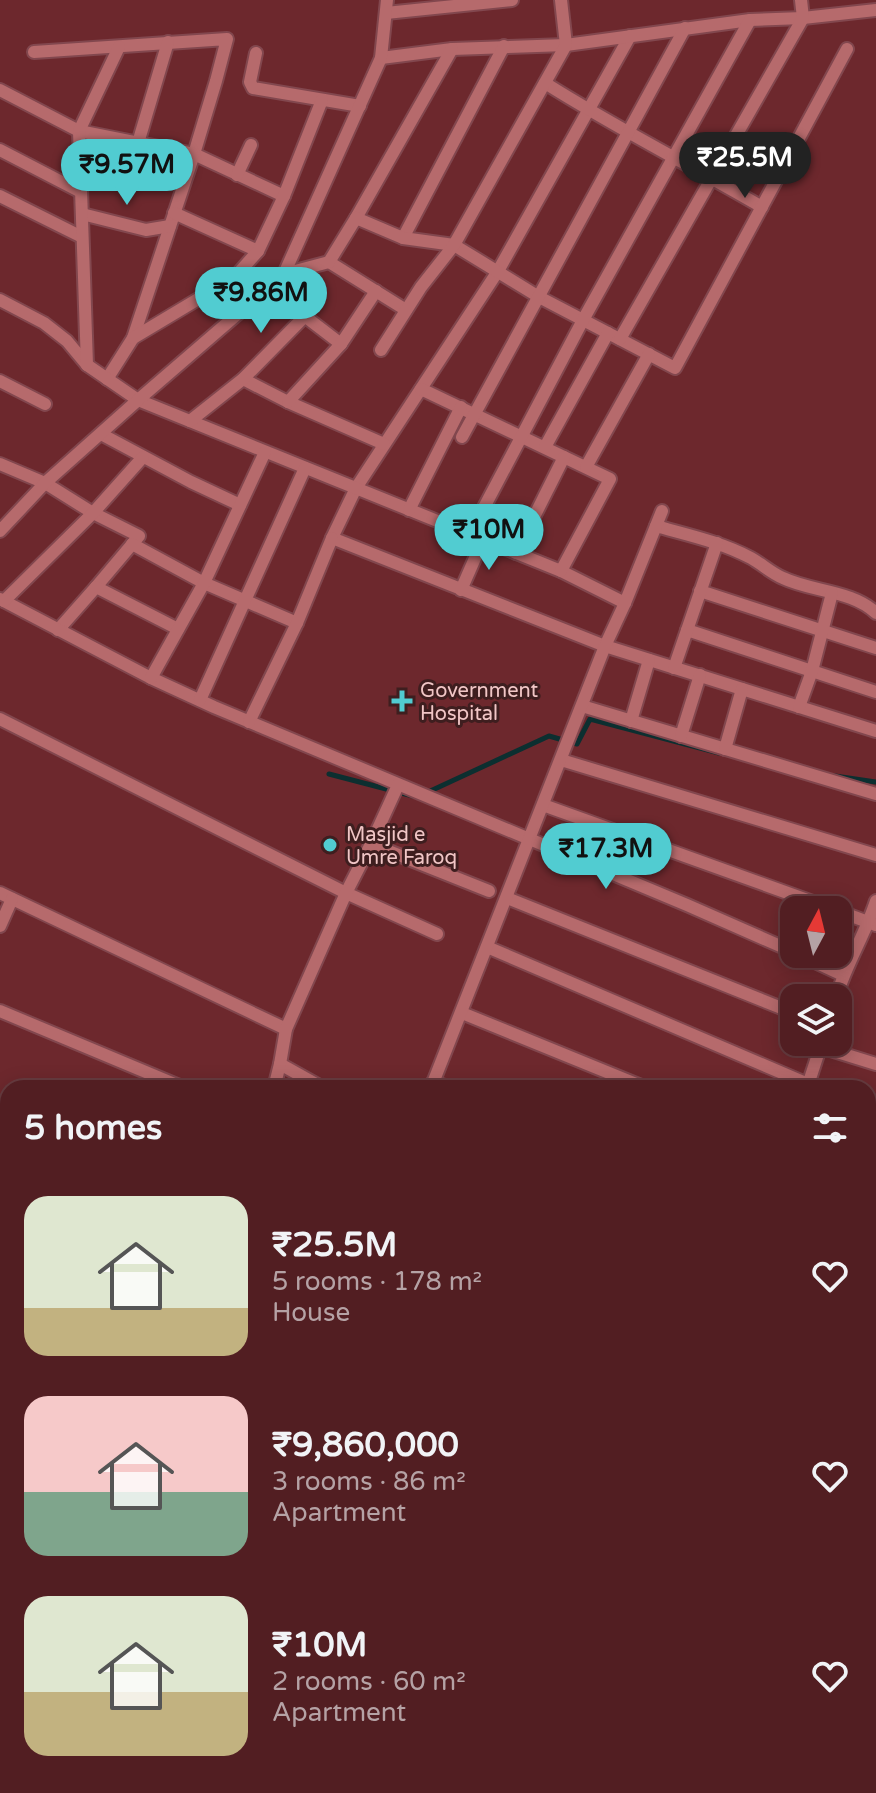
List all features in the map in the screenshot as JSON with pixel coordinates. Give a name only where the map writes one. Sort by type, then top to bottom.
[{"type":"street","points":[[0,531],[45,483],[284,274],[381,58],[387,6],[512,0]]},
{"type":"street","points":[[381,350],[421,287],[454,245],[566,45],[561,0]]},
{"type":"street","points":[[620,339],[803,18],[801,0]]},
{"type":"street","points":[[381,58],[452,49],[566,45],[750,20],[876,10]]},
{"type":"street","points":[[470,534],[583,320],[750,20]]},
{"type":"street","points":[[462,437],[685,28]]},
{"type":"street","points":[[249,722],[297,623],[356,488],[498,271],[630,36]]},
{"type":"street","points":[[34,52],[227,39],[194,154],[133,338],[107,379]]},
{"type":"street","points":[[138,143],[168,42]]},
{"type":"street","points":[[403,238],[504,46]]},
{"type":"street","points":[[87,365],[79,131],[119,47]]},
{"type":"street","points":[[284,274],[329,262],[452,49]]},
{"type":"street","points":[[356,218],[403,238],[454,245],[539,297],[675,368],[847,49]]},
{"type":"street","points":[[256,53],[250,82],[253,88],[360,106]]},
{"type":"street","points":[[545,83],[762,207]]},
{"type":"street","points":[[0,90],[79,131],[194,154],[284,196]]},
{"type":"street","points":[[133,338],[235,277],[258,251],[284,196],[322,100]]},
{"type":"street","points":[[237,175],[251,145]]},
{"type":"street","points":[[0,150],[81,192]]},
{"type":"street","points":[[0,196],[82,237]]},
{"type":"street","points":[[174,213],[258,251]]},
{"type":"street","points":[[82,214],[146,230],[170,226]]},
{"type":"street","points":[[329,262],[406,310]]},
{"type":"street","points":[[268,288],[341,344]]},
{"type":"street","points":[[288,402],[341,344],[376,291]]},
{"type":"street","points":[[0,300],[44,323],[67,341],[87,365],[138,400],[561,571],[625,603]]},
{"type":"street","points":[[190,421],[243,379],[305,316]]},
{"type":"street","points":[[545,447],[608,333]]},
{"type":"street","points":[[586,467],[649,354]]},
{"type":"street","points":[[243,379],[384,444]]},
{"type":"street","points":[[0,381],[45,404]]},
{"type":"street","points":[[421,389],[610,479],[561,571]]},
{"type":"street","points":[[409,510],[461,407]]},
{"type":"street","points":[[101,434],[240,505]]},
{"type":"street","points":[[151,678],[204,583],[265,452]]},
{"type":"street","points":[[143,457],[93,513],[2,600],[151,678],[249,722],[780,946]]},
{"type":"street","points":[[516,553],[564,457]]},
{"type":"street","points":[[0,464],[45,483],[93,513],[139,536],[58,630]]},
{"type":"street","points":[[200,700],[305,468]]},
{"type":"street","points":[[434,1080],[605,646],[662,511]]},
{"type":"street","points":[[656,526],[717,543],[750,557],[783,578],[870,607],[876,613]]},
{"type":"street","points":[[332,538],[605,646],[876,731]]},
{"type":"street","points":[[461,590],[483,540]]},
{"type":"street","points":[[674,668],[717,543]]},
{"type":"street","points":[[132,544],[204,583],[297,623]]},
{"type":"street","points":[[96,587],[178,629]]},
{"type":"street","points":[[700,591],[876,648]]},
{"type":"street","points":[[799,707],[812,671],[832,593]]},
{"type":"street","points":[[687,630],[876,692]]},
{"type":"street","points":[[631,721],[649,660]]},
{"type":"street","points":[[681,736],[700,675]]},
{"type":"street","points":[[725,749],[742,689]]},
{"type":"street","points":[[582,706],[876,794]]},
{"type":"street","points":[[0,719],[346,893],[437,934]]},
{"type":"street","points":[[563,754],[876,855]]},
{"type":"street","points":[[276,1080],[286,1029],[397,787]]},
{"type":"street","points":[[543,805],[797,896]]},
{"type":"street","points":[[371,844],[489,891]]},
{"type":"street","points":[[0,926],[6,896],[286,1029]]},
{"type":"street","points":[[507,898],[780,1007]]},
{"type":"street","points":[[840,984],[873,924],[876,901]]},
{"type":"street","points":[[852,916],[873,924]]},
{"type":"street","points":[[487,947],[793,1080]]},
{"type":"street","points":[[828,968],[843,975]]},
{"type":"street","points":[[0,1011],[165,1080]]},
{"type":"street","points":[[462,1013],[626,1080]]},
{"type":"street","points":[[852,1055],[876,1064]]},
{"type":"street","points":[[809,1080],[817,1056]]},
{"type":"street","points":[[280,1064],[309,1080]]},
{"type":"waterway","points":[[426,793],[549,736],[577,744],[590,719],[719,753]]},
{"type":"waterway","points":[[329,774],[413,796]]},
{"type":"waterway","points":[[835,776],[876,782]]},
{"type":"place","name":"Government Hospital","points":[[402,701]]},
{"type":"place","name":"Masjid e Umre Faroq","points":[[330,845]]}]
